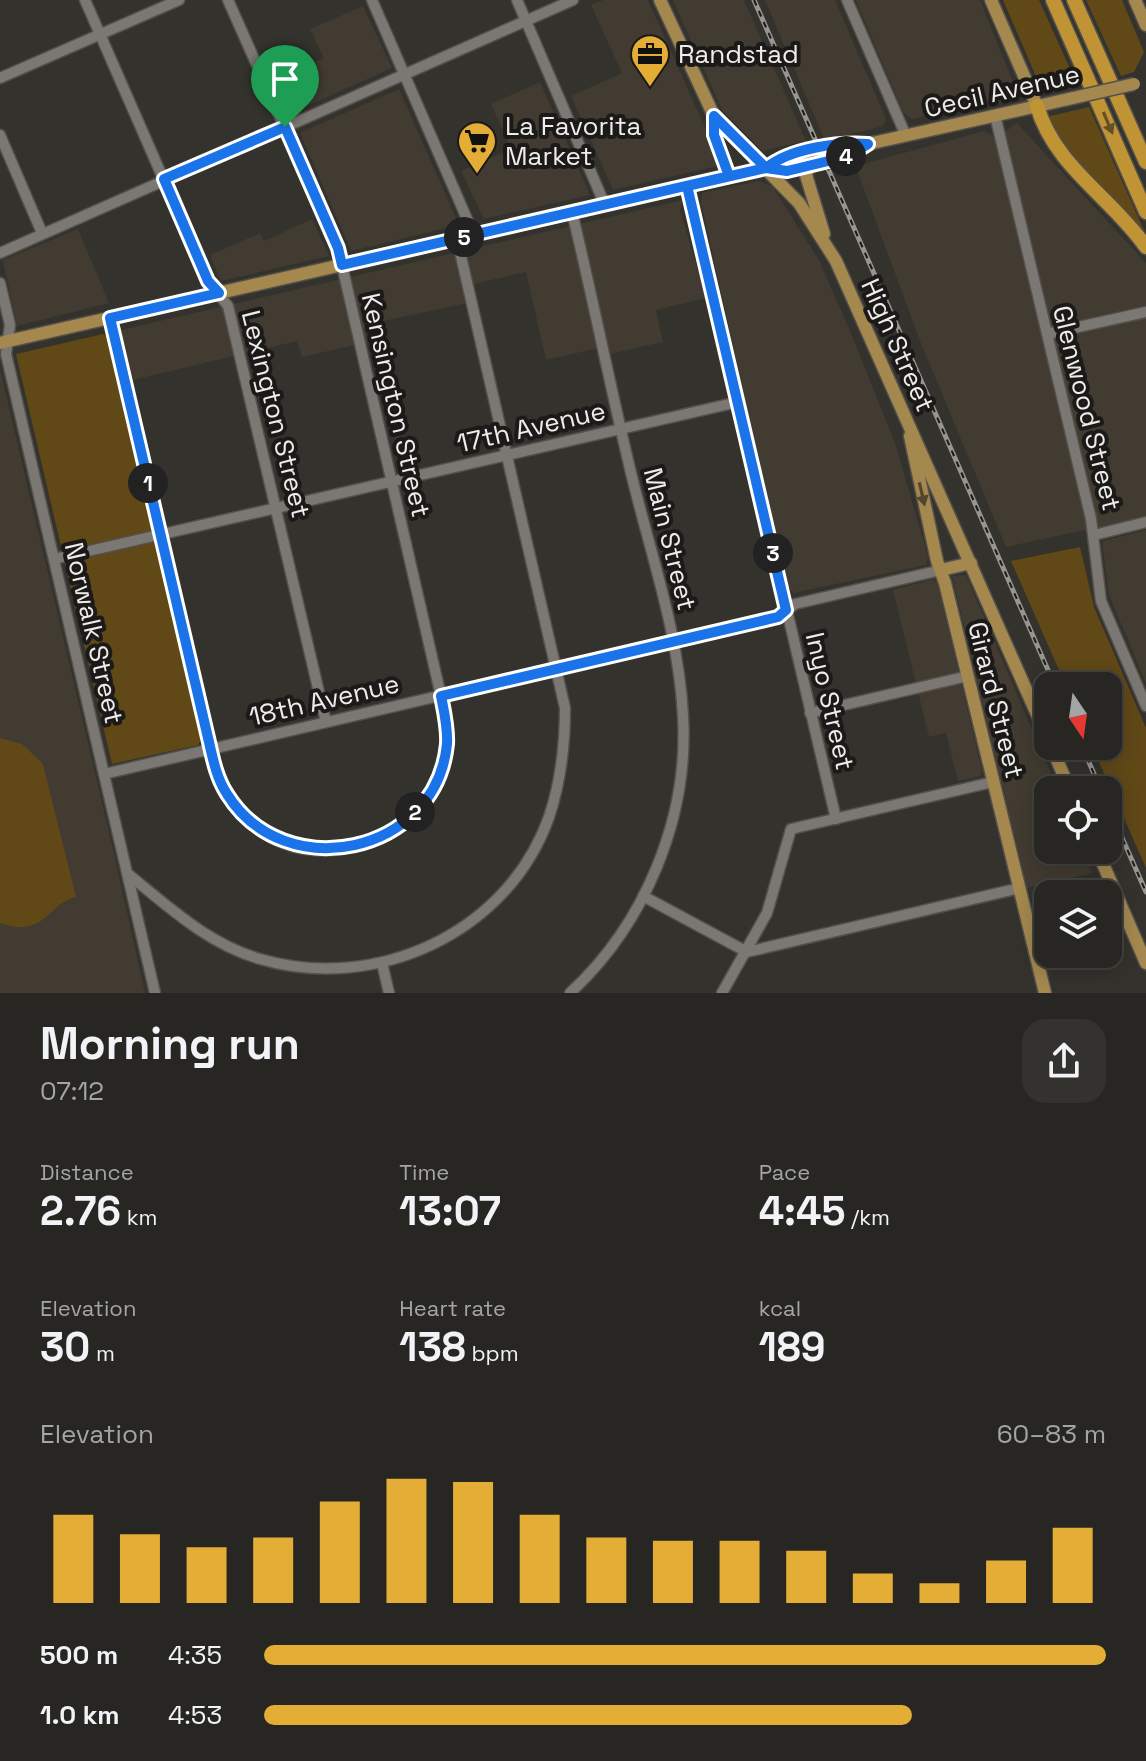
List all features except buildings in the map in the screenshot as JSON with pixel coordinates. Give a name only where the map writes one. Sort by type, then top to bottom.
[{"type":"highway","points":[[1053,0],[1146,212]]},
{"type":"highway","points":[[1075,0],[1146,162]]},
{"type":"highway","points":[[1037,106],[1048,133],[1066,163],[1126,221],[1146,247]]},
{"type":"main road","name":"High Street","points":[[660,0],[714,116],[799,203],[825,241],[1034,707]]},
{"type":"main road","points":[[991,0],[1037,106]]},
{"type":"main road","points":[[1135,0],[1146,25]]},
{"type":"main road","name":"Cecil Avenue","points":[[766,168],[778,159],[845,143],[868,144],[1140,82]]},
{"type":"main road","points":[[714,116],[714,135],[729,176]]},
{"type":"main road","name":"Cecil Avenue","points":[[4,342],[729,176],[766,168],[787,171],[849,156],[868,144]]},
{"type":"main road","points":[[809,165],[806,175],[821,216],[825,241]]},
{"type":"main road","name":"Girard Street","points":[[906,418],[1045,993]]},
{"type":"main road","name":"18th Avenue","points":[[941,570],[971,563]]},
{"type":"main road","points":[[1103,864],[1146,963]]},
{"type":"street","name":"Lexington Street","points":[[85,0],[208,281],[228,306],[326,722]]},
{"type":"street","points":[[0,78],[179,0]]},
{"type":"street","name":"Kensington Street","points":[[110,318],[210,749],[226,793],[257,829],[303,848],[353,848],[399,828],[431,791],[447,745],[441,696],[338,248],[228,0]]},
{"type":"street","points":[[372,0],[474,235]]},
{"type":"street","points":[[517,0],[605,205]]},
{"type":"street","points":[[0,253],[573,0]]},
{"type":"street","points":[[847,0],[906,136]]},
{"type":"street","name":"Glenwood Street","points":[[995,115],[1094,535],[1094,559],[1101,601],[1146,706]]},
{"type":"street","points":[[0,135],[42,233]]},
{"type":"street","name":"Inyo Street","points":[[687,186],[836,819]]},
{"type":"street","name":"Main Street","points":[[570,993],[606,955],[643,896],[670,830],[679,793],[683,717],[672,642],[572,212]]},
{"type":"street","points":[[128,874],[195,928],[250,956],[318,969],[382,963],[422,951],[468,924],[509,885],[532,853],[548,819],[565,745],[565,708],[457,239]]},
{"type":"street","name":"Norwalk Street","points":[[0,283],[10,325],[4,342],[6,354],[155,993]]},
{"type":"street","points":[[1047,334],[1146,312]]},
{"type":"street","name":"17th Avenue","points":[[54,559],[738,402]]},
{"type":"street","points":[[1094,535],[1146,522]]},
{"type":"street","name":"18th Avenue","points":[[104,774],[778,617],[795,604],[941,570]]},
{"type":"street","points":[[810,713],[968,676]]},
{"type":"street","points":[[722,993],[767,913],[791,829],[993,782]]},
{"type":"street","points":[[643,896],[747,952],[1020,888]]},
{"type":"street","points":[[382,963],[389,993]]},
{"type":"shaded area","points":[[603,0],[648,0],[720,161],[718,166],[613,190],[571,96],[622,73],[591,5]]},
{"type":"shaded area","points":[[673,0],[744,0],[806,141],[762,151],[722,110]]},
{"type":"shaded area","points":[[765,0],[835,0],[886,119],[883,126],[825,141]]},
{"type":"shaded area","points":[[856,0],[980,0],[1015,87],[1000,101],[912,119],[903,112]]},
{"type":"shaded area","points":[[1003,0],[1039,0],[1076,82],[1055,87],[1038,81]]},
{"type":"shaded area","points":[[1086,0],[1122,0],[1144,52],[1134,72],[1121,76]]},
{"type":"shaded area","points":[[363,6],[392,68],[291,113],[277,79],[324,58],[310,29]]},
{"type":"shaded area","points":[[540,82],[590,195],[484,219],[461,171],[511,149],[491,104]]},
{"type":"shaded area","points":[[399,89],[459,225],[351,251],[300,133]]},
{"type":"shaded area","points":[[1089,107],[1146,241],[1069,161],[1048,120],[1050,116]]},
{"type":"shaded area","points":[[1017,123],[1146,263],[1146,517],[1006,547],[920,341],[858,173],[860,165],[984,131],[992,135],[1006,131]]},
{"type":"shaded area","points":[[759,181],[773,187],[820,262],[895,443],[928,556],[926,565],[793,593],[787,585],[701,203],[702,193]]},
{"type":"shaded area","points":[[683,200],[680,210],[706,298],[656,310],[663,342],[605,355],[603,347],[546,360],[526,272],[469,285],[473,302],[364,325],[368,342],[302,357],[297,341],[133,380],[121,330]]},
{"type":"shaded area","points":[[312,219],[329,256],[221,281],[210,255],[260,233],[264,241]]},
{"type":"shaded area","points":[[78,229],[109,303],[17,326],[3,260]]},
{"type":"shaded area","points":[[103,334],[107,336],[201,740],[198,745],[112,764],[16,354]]},
{"type":"shaded area","points":[[0,369],[112,845],[145,993],[0,993]]},
{"type":"shaded area","points":[[1146,530],[1146,683],[1109,595],[1103,541]]},
{"type":"shaded area","points":[[1080,547],[1094,607],[1122,672],[1060,672],[1011,561]]},
{"type":"shaded area","points":[[966,575],[1034,734],[1034,760],[1045,760],[1052,776],[1034,776],[1034,864],[1088,864],[1092,873],[1062,880],[1034,880],[1034,886],[1027,888],[952,576]]},
{"type":"shaded area","points":[[934,579],[938,585],[982,771],[980,776],[958,781],[946,733],[929,737],[893,590]]},
{"type":"shaded area","points":[[1122,672],[1146,728],[1146,868],[1122,814],[1122,776],[1105,776],[1098,760],[1122,760]]},
{"type":"shaded area","points":[[0,738],[22,744],[43,764],[76,897],[27,927],[0,923]]},
{"type":"railway","points":[[754,0],[1049,672]]},
{"type":"railway","points":[[1088,760],[1095,776]]},
{"type":"railway","points":[[1122,838],[1146,892]]},
{"type":"place","name":"Randstad","points":[[650,88]]},
{"type":"place","name":"La Favorita Market","points":[[477,175]]},
{"type":"route","points":[[285,127],[164,179],[208,281],[219,293],[110,318],[217,772],[226,793],[257,829],[303,848],[328,850],[353,848],[399,828],[431,791],[447,745],[441,696],[778,617],[786,610],[687,186],[766,168],[787,171],[849,156],[868,144],[845,143],[778,159],[766,168],[714,116],[714,135],[729,176],[342,265],[338,248],[285,127]]}]
